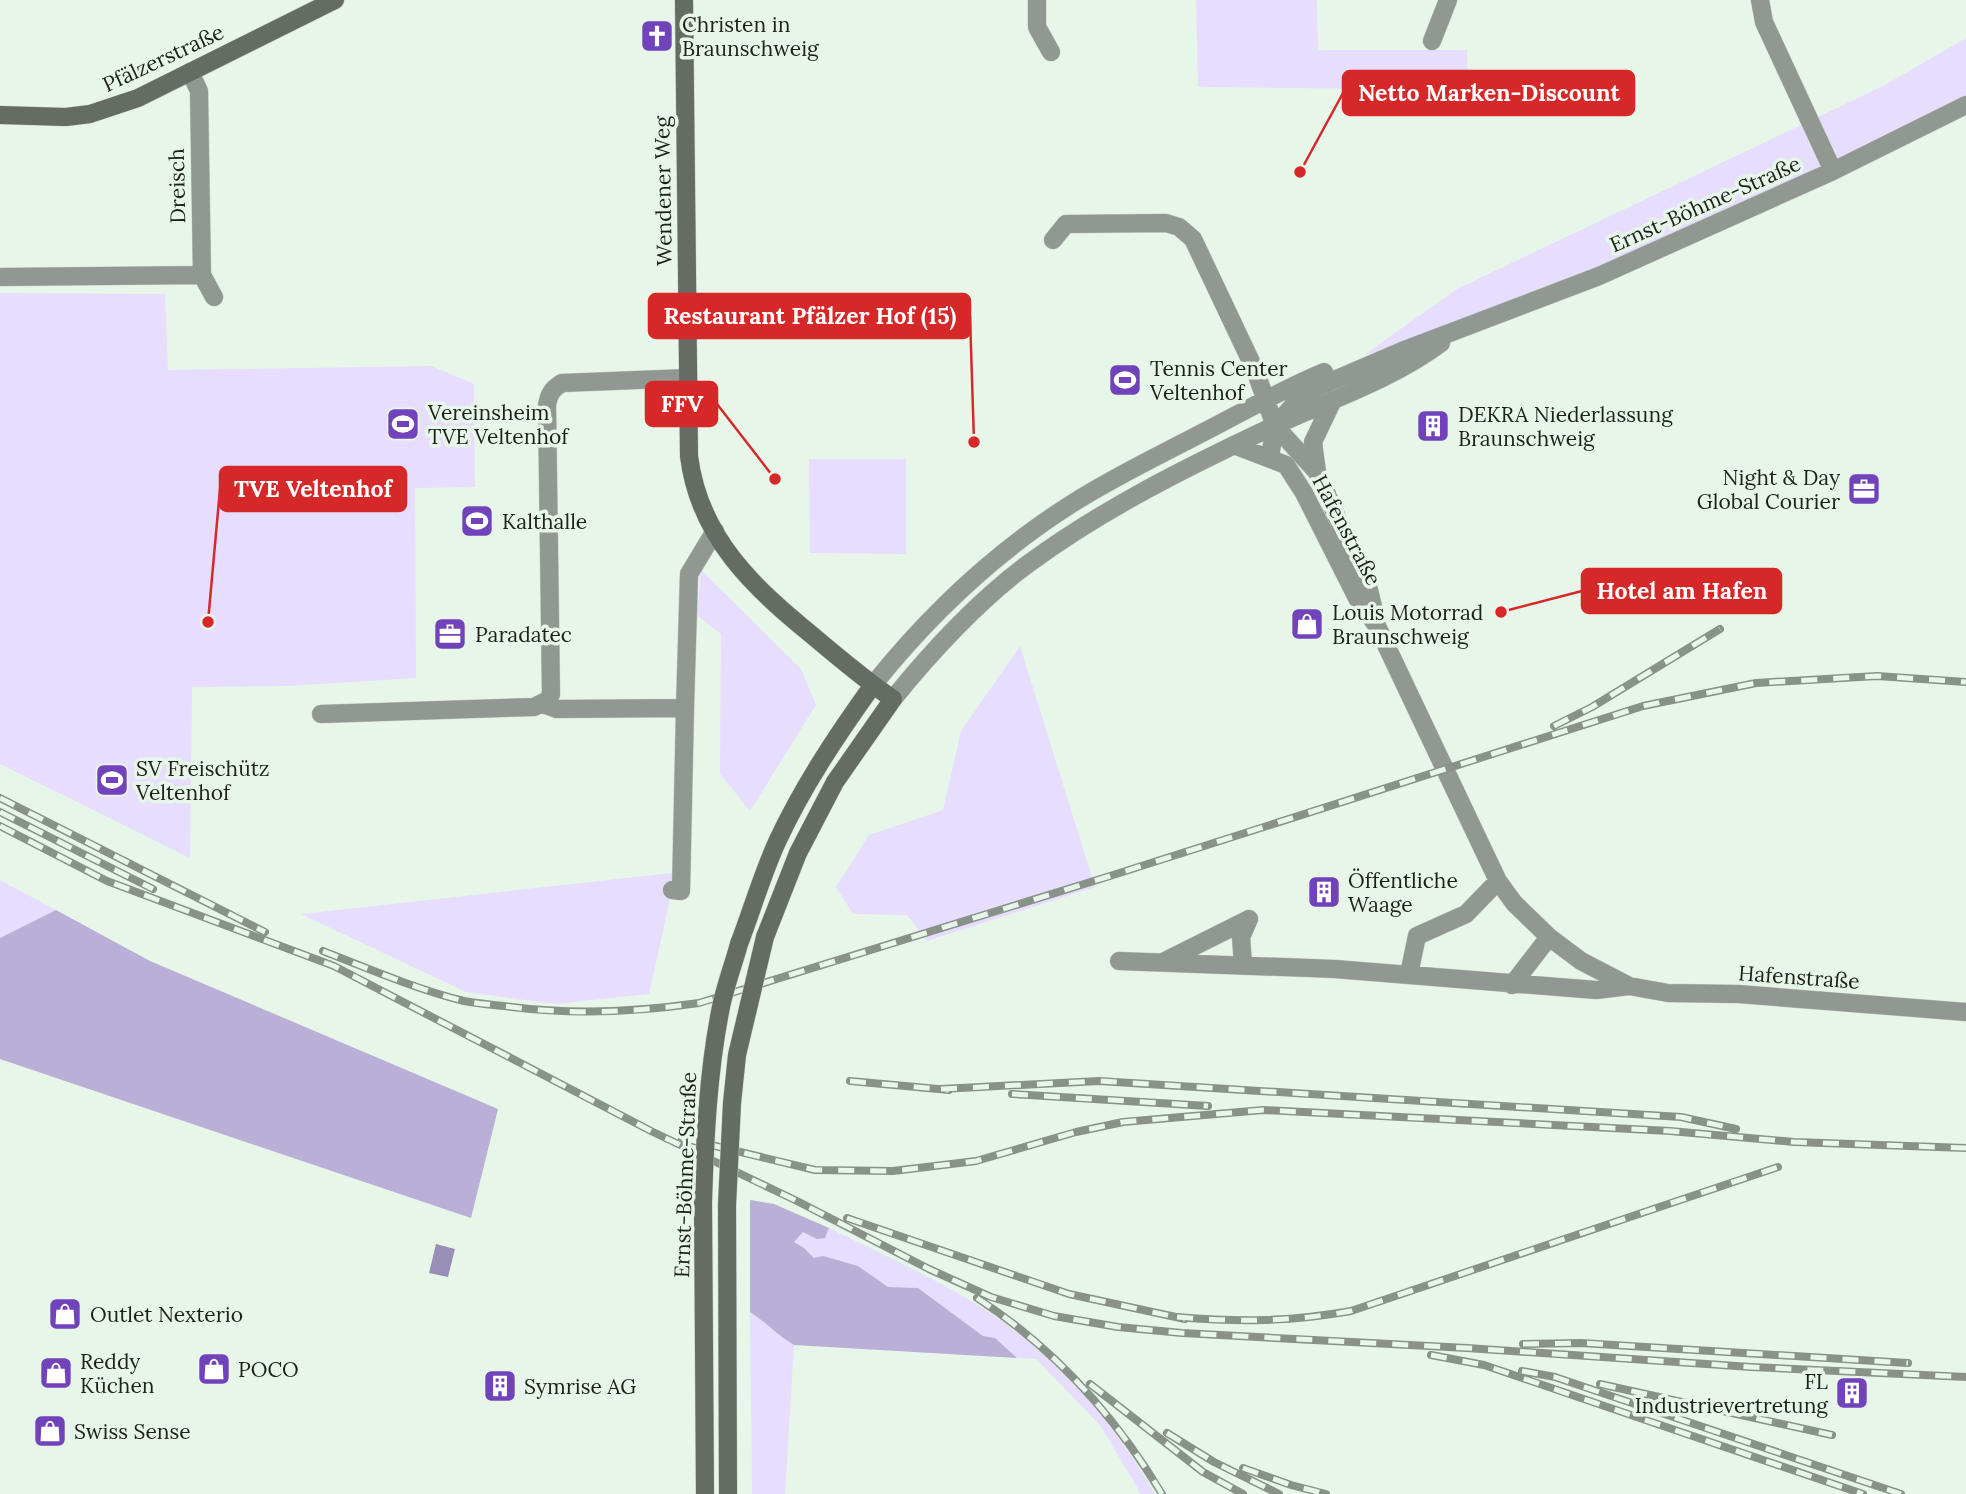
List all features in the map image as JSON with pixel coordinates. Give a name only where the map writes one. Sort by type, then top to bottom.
[{"type":"street","name":"Pfälzerstraße","points":[[0,115],[65,117],[90,114],[138,98],[335,0]]},
{"type":"street","name":"Wendener Weg","points":[[684,0],[691,475],[702,508],[732,561],[754,585],[873,685]]},
{"type":"street","points":[[1037,0],[1037,27],[1051,52]]},
{"type":"street","points":[[1432,41],[1448,0]]},
{"type":"street","points":[[1759,0],[1769,34],[1833,170]]},
{"type":"street","name":"Dreisch","points":[[190,72],[199,91],[202,275],[214,297]]},
{"type":"street","name":"Ernst-Böhme-Straße","points":[[1275,426],[1298,400],[1311,390],[1402,351],[1599,276],[1833,170],[1966,105]]},
{"type":"street","points":[[1053,240],[1066,224],[1166,223],[1187,232],[1200,250],[1266,399],[1275,426],[1270,457]]},
{"type":"street","points":[[0,277],[202,275]]},
{"type":"street","name":"Ernst-Böhme-Straße","points":[[705,1494],[705,1132],[720,1010],[739,944],[776,844],[792,811],[842,727],[873,685],[932,618],[1014,544],[1073,503],[1137,466],[1266,399],[1363,355],[1410,340],[1457,331]]},
{"type":"street","name":"Ernst-Böhme-Straße","points":[[728,1494],[727,1205],[737,1055],[765,937],[798,853],[835,782],[893,699],[962,622],[1026,565],[1124,500],[1234,445],[1416,361],[1457,331]]},
{"type":"street","points":[[321,714],[534,707],[543,704],[551,694],[548,395],[562,383],[688,378]]},
{"type":"street","name":"Hafenstraße","points":[[1333,400],[1313,442],[1317,472],[1369,590],[1377,626]]},
{"type":"street","name":"Hafenstraße","points":[[1275,426],[1317,472]]},
{"type":"street","name":"Hafenstraße","points":[[1234,445],[1286,465],[1325,533],[1357,598],[1377,626],[1498,881],[1514,903],[1549,937],[1581,961],[1629,986]]},
{"type":"street","points":[[673,890],[681,891],[689,574],[715,531]]},
{"type":"street","points":[[873,685],[893,699]]},
{"type":"street","points":[[543,704],[557,709],[685,708]]},
{"type":"street","points":[[1409,974],[1417,936],[1466,914],[1498,881]]},
{"type":"street","name":"Hafenstraße","points":[[1164,961],[1250,919],[1241,937],[1243,964]]},
{"type":"street","points":[[1512,985],[1549,937]]},
{"type":"street","name":"Hafenstraße","points":[[1119,961],[1243,964],[1409,974],[1512,985],[1596,990],[1629,986],[1668,993],[1738,994],[1966,1012]]},
{"type":"shaded area","points":[[1196,0],[1317,0],[1318,50],[1467,50],[1468,90],[1198,87]]},
{"type":"shaded area","points":[[1966,38],[1966,105],[1457,331],[1364,355],[1457,289],[1885,85]]},
{"type":"shaded area","points":[[0,293],[165,294],[168,370],[431,366],[474,384],[475,487],[415,488],[416,678],[288,686],[192,687],[190,858],[0,764]]},
{"type":"shaded area","points":[[809,459],[906,459],[906,554],[810,553]]},
{"type":"shaded area","points":[[701,570],[801,669],[816,705],[750,811],[720,774],[721,634],[697,615]]},
{"type":"shaded area","points":[[1020,646],[1095,887],[927,941],[907,915],[853,914],[836,887],[869,835],[943,810],[961,731]]},
{"type":"shaded area","points":[[672,873],[672,890],[649,994],[555,1004],[466,992],[301,914]]},
{"type":"shaded area","points":[[0,880],[56,910],[0,938]]},
{"type":"shaded area","points":[[56,910],[150,961],[498,1109],[471,1218],[0,1059],[0,938]]},
{"type":"shaded area","points":[[750,1200],[774,1204],[829,1228],[825,1238],[817,1239],[803,1232],[794,1242],[814,1258],[823,1256],[858,1266],[888,1287],[918,1288],[983,1336],[995,1338],[1017,1358],[794,1345],[750,1312]]},
{"type":"shaded area","points":[[829,1228],[952,1290],[990,1313],[1039,1350],[1103,1418],[1155,1494],[1141,1494],[1100,1425],[1036,1359],[1017,1358],[995,1338],[983,1336],[918,1288],[888,1287],[858,1266],[814,1258],[793,1242],[803,1232],[817,1239],[825,1238]]},
{"type":"shaded area","points":[[436,1244],[455,1249],[448,1277],[429,1273]]},
{"type":"shaded area","points":[[750,1312],[794,1345],[785,1494],[752,1494]]},
{"type":"railway","points":[[1554,726],[1592,707],[1720,629]]},
{"type":"railway","points":[[323,951],[410,985],[476,1003],[583,1012],[652,1009],[699,1003],[1110,876],[1643,706],[1756,683],[1877,676],[1966,682]]},
{"type":"railway","points":[[0,798],[265,932]]},
{"type":"railway","points":[[0,812],[153,889]]},
{"type":"railway","points":[[0,826],[107,881],[334,966],[651,1131],[797,1201],[929,1269],[991,1297],[1054,1316],[1118,1327],[1182,1333],[1966,1377]]},
{"type":"railway","points":[[850,1081],[949,1090]]},
{"type":"railway","points":[[941,1089],[1099,1081],[1681,1117],[1736,1129]]},
{"type":"railway","points":[[1012,1094],[1208,1106]]},
{"type":"railway","points":[[682,1138],[815,1170],[893,1171],[976,1161],[1076,1132],[1123,1122],[1263,1110],[1670,1131],[1794,1142],[1966,1148]]},
{"type":"railway","points":[[1177,1317],[1264,1320],[1351,1311],[1778,1167]]},
{"type":"railway","points":[[847,1218],[1069,1294],[1185,1319]]},
{"type":"railway","points":[[977,1298],[1032,1339],[1081,1386],[1124,1437],[1162,1494]]},
{"type":"railway","points":[[1523,1344],[1581,1343],[1908,1363]]},
{"type":"railway","points":[[1431,1355],[1484,1365],[1863,1494]]},
{"type":"railway","points":[[1522,1371],[1555,1377],[1901,1494]]},
{"type":"railway","points":[[1090,1384],[1203,1472],[1243,1494]]},
{"type":"railway","points":[[1600,1384],[1832,1435]]},
{"type":"railway","points":[[1167,1433],[1214,1462],[1279,1494]]},
{"type":"railway","points":[[1243,1468],[1326,1494]]},
{"type":"place","name":"Christen in Braunschweig","points":[[657,36]]},
{"type":"place","name":"Netto Marken-Discount","points":[[1300,172]]},
{"type":"place","name":"Tennis Center Veltenhof","points":[[1125,380]]},
{"type":"place","name":"Vereinsheim TVE Veltenhof","points":[[403,424]]},
{"type":"place","name":"DEKRA Niederlassung Braunschweig","points":[[1433,426]]},
{"type":"place","name":"Restaurant Pfälzer Hof (15)","points":[[974,442]]},
{"type":"place","name":"FFV","points":[[775,479]]},
{"type":"place","name":"Night & Day Global Courier","points":[[1864,489]]},
{"type":"place","name":"Kalthalle","points":[[477,521]]},
{"type":"place","name":"Hotel am Hafen","points":[[1501,612]]},
{"type":"place","name":"TVE Veltenhof","points":[[208,622]]},
{"type":"place","name":"Louis Motorrad Braunschweig","points":[[1307,624]]},
{"type":"place","name":"Paradatec","points":[[450,634]]},
{"type":"place","name":"SV Freischütz Veltenhof","points":[[112,780]]},
{"type":"place","name":"Öffentliche Waage","points":[[1324,892]]},
{"type":"place","name":"Outlet Nexterio","points":[[65,1314]]},
{"type":"place","name":"POCO","points":[[214,1369]]},
{"type":"place","name":"Reddy Küchen","points":[[56,1373]]},
{"type":"place","name":"Symrise AG","points":[[500,1386]]},
{"type":"place","name":"FL Industrievertretung","points":[[1852,1393]]},
{"type":"place","name":"Swiss Sense","points":[[50,1431]]}]
